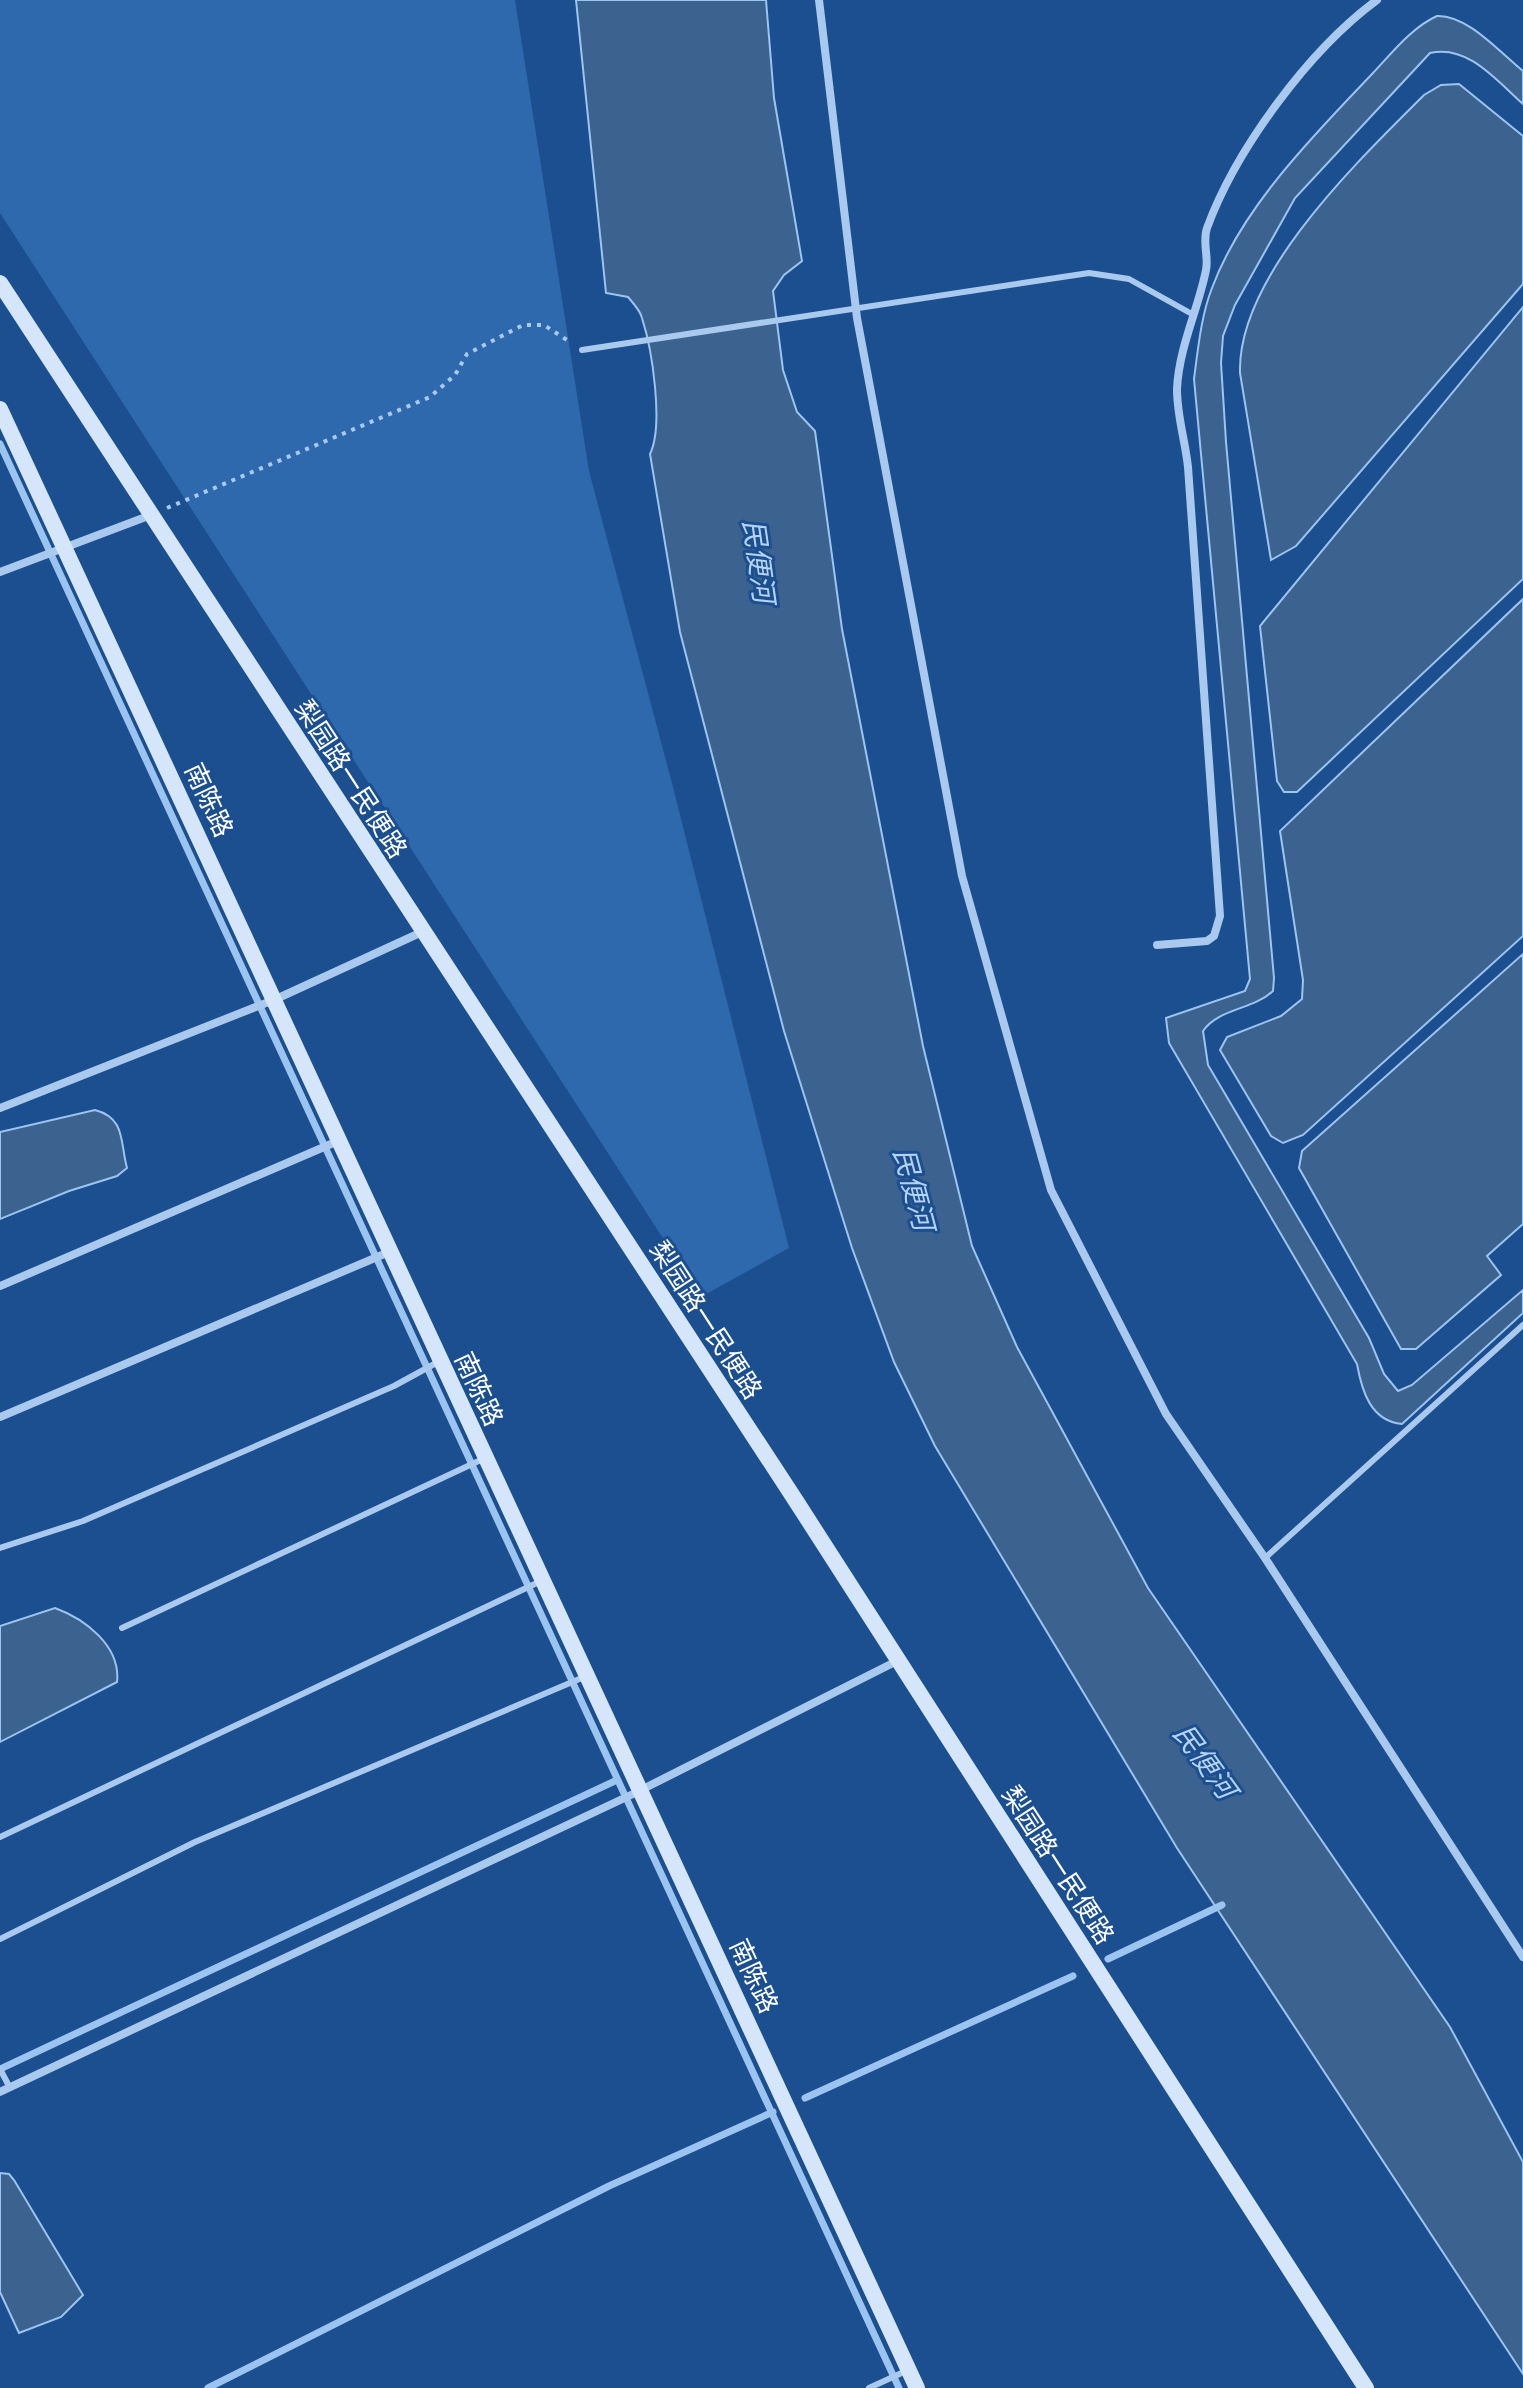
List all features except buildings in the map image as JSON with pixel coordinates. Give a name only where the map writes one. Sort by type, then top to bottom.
[{"type":"main road","name":"梨园路一民便路","points":[[0,283],[788,1488],[1366,2388]]},
{"type":"main road","name":"南陈路","points":[[0,409],[62,551],[386,1253],[905,2371],[917,2388]]},
{"type":"street","points":[[819,0],[856,311],[962,876],[1051,1190],[1166,1414],[1265,1558],[1523,1957]]},
{"type":"street","points":[[1157,945],[1207,941],[1214,936],[1220,916],[1188,467],[1178,410],[1180,364],[1207,268],[1206,232],[1237,169],[1302,75],[1377,0]]},
{"type":"street","points":[[0,572],[151,515]]},
{"type":"street","points":[[0,1108],[272,1001],[422,932]]},
{"type":"street","points":[[0,1286],[335,1142]]},
{"type":"street","points":[[0,1417],[386,1253]]},
{"type":"street","points":[[0,2092],[638,1792],[897,1661]]},
{"type":"lane","points":[[582,350],[856,311],[1089,273],[1129,279],[1192,314]]},
{"type":"lane","points":[[1265,1558],[1523,1325]]},
{"type":"lane","points":[[0,1548],[83,1521],[437,1363]]},
{"type":"lane","points":[[122,1628],[482,1460]]},
{"type":"lane","points":[[0,1837],[539,1582]]},
{"type":"lane","points":[[0,1939],[195,1842],[584,1678]]},
{"type":"lane","points":[[0,2069],[10,2088]]},
{"type":"lane","points":[[869,2388],[905,2371]]},
{"type":"path","points":[[151,515],[430,397],[455,375],[467,354],[523,325],[544,325],[582,350]]},
{"type":"shaded area","points":[[0,0],[515,0],[589,471],[673,787],[789,1248],[701,1297],[0,213]]},
{"type":"water","name":"民便河","points":[[576,0],[766,0],[774,98],[802,261],[784,275],[773,291],[783,370],[797,412],[815,431],[842,629],[923,1046],[972,1246],[1017,1347],[1148,1588],[1450,2027],[1523,2162],[1523,2374],[1177,1848],[935,1446],[894,1362],[852,1248],[784,1031],[680,632],[650,454],[656,406],[649,348],[641,315],[634,304],[628,297],[606,293]]},
{"type":"water","points":[[1437,16],[1449,17],[1472,28],[1523,71],[1523,104],[1492,75],[1469,59],[1444,52],[1430,53],[1295,198],[1235,305],[1223,336],[1221,363],[1226,442],[1274,978],[1273,991],[1265,997],[1227,1013],[1203,1031],[1208,1065],[1369,1338],[1384,1374],[1398,1391],[1412,1385],[1523,1290],[1523,1313],[1402,1424],[1383,1417],[1370,1403],[1357,1364],[1169,1043],[1166,1018],[1245,991],[1250,979],[1194,379],[1205,310],[1225,258],[1282,173],[1402,42]]},
{"type":"water","points":[[1459,84],[1523,136],[1523,284],[1296,546],[1271,560],[1240,373],[1244,336],[1258,298],[1306,222],[1367,152],[1424,95],[1441,85]]},
{"type":"water","points":[[1523,307],[1523,579],[1297,792],[1284,792],[1277,781],[1260,626]]},
{"type":"water","points":[[1523,599],[1523,936],[1303,1135],[1283,1143],[1271,1136],[1220,1050],[1227,1037],[1281,1016],[1302,999],[1303,980],[1280,831]]},
{"type":"water","points":[[1523,954],[1523,1224],[1487,1256],[1501,1275],[1416,1349],[1401,1349],[1299,1168],[1302,1151]]},
{"type":"water","points":[[95,1110],[117,1125],[127,1168],[117,1176],[69,1191],[0,1219],[0,1132]]},
{"type":"water","points":[[55,1608],[78,1619],[99,1636],[113,1657],[117,1682],[0,1742],[0,1626]]},
{"type":"water","points":[[0,2173],[9,2174],[14,2180],[83,2295],[61,2317],[19,2333],[0,2292]]},
{"type":"waterway","points":[[0,444],[899,2388]]},
{"type":"waterway","points":[[0,2069],[617,1780]]},
{"type":"waterway","points":[[1108,1959],[1222,1905]]},
{"type":"waterway","points":[[805,2098],[1073,1976]]},
{"type":"waterway","points":[[208,2388],[609,2186],[773,2112]]}]
